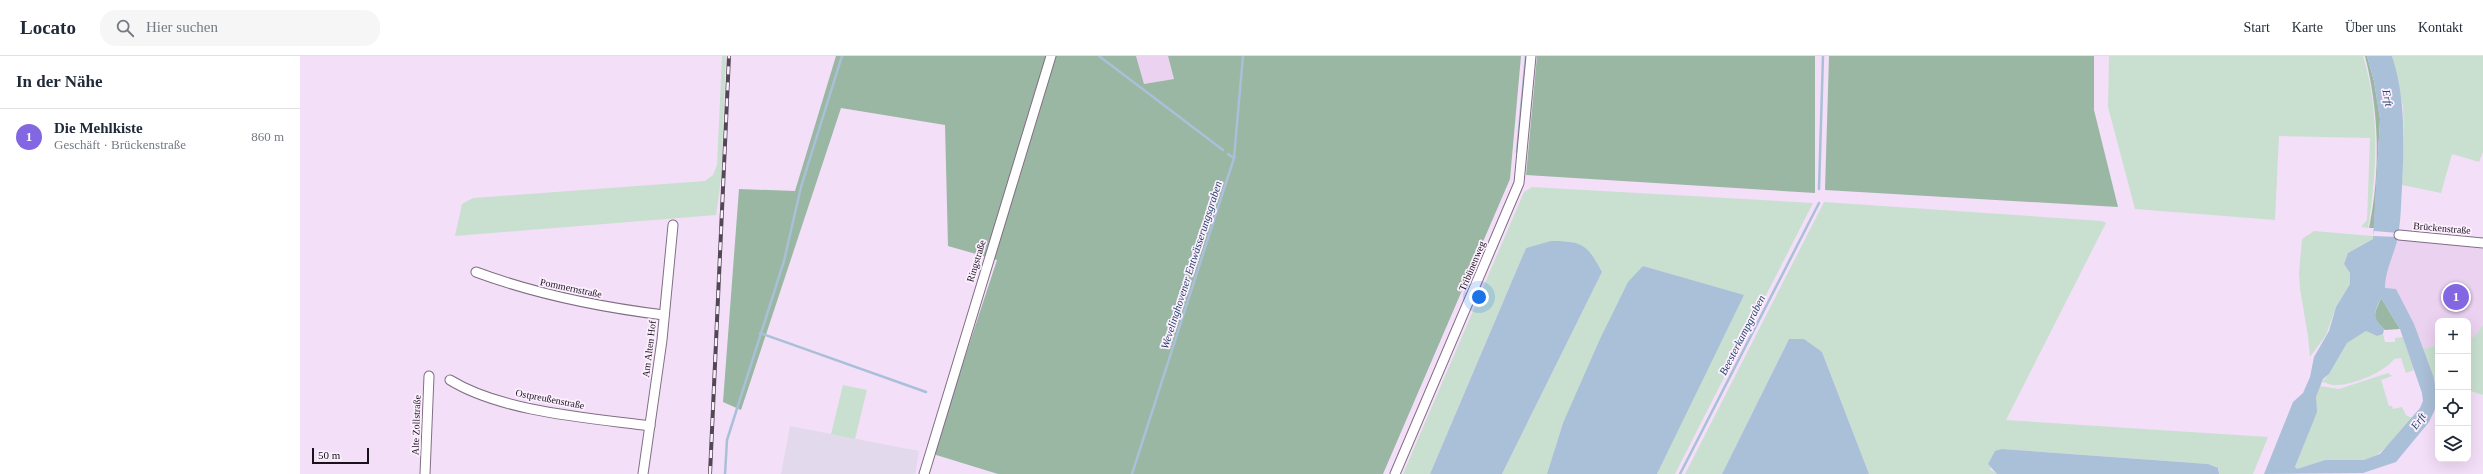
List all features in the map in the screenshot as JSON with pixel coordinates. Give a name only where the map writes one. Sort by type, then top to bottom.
[{"type":"street","name":"Ringstraße","points":[[924,474],[942,408],[1051,56]]},
{"type":"street","name":"Tribünenweg","points":[[1395,474],[1519,183],[1531,56]]},
{"type":"street","name":"Am Alten Hof","points":[[643,474],[664,315],[673,225]]},
{"type":"street","name":"Brückenstraße","points":[[2398,235],[2483,243]]},
{"type":"street","name":"Pommernstraße","points":[[476,272],[512,285],[564,299],[664,315]]},
{"type":"street","name":"Alte Zollstraße","points":[[425,474],[429,376]]},
{"type":"street","name":"Ostpreußenstraße","points":[[450,380],[479,393],[515,404],[581,417],[650,426]]},
{"type":"shaded area","points":[[1136,56],[1168,56],[1174,79],[1144,84]]},
{"type":"shaded area","points":[[2398,237],[2483,249],[2483,325],[2474,337],[2471,338],[2471,318],[2435,318],[2435,346],[2423,349],[2396,289],[2385,289],[2385,275]]},
{"type":"shaded area","points":[[790,426],[919,451],[915,474],[781,474]]},
{"type":"green space","points":[[722,56],[726,56],[721,180],[716,215],[455,236],[462,204],[473,198],[705,181],[713,175],[717,165]]},
{"type":"green space","points":[[836,56],[1136,56],[1144,84],[1174,79],[1168,56],[1521,56],[1510,179],[1383,474],[998,474],[933,454],[997,260],[948,246],[945,125],[841,108],[741,410],[723,402],[739,189],[795,191]]},
{"type":"green space","points":[[1537,56],[1815,56],[1815,193],[1526,175]]},
{"type":"green space","points":[[1829,56],[2094,56],[2094,110],[2118,207],[1825,190]]},
{"type":"green space","points":[[2109,56],[2363,56],[2372,98],[2375,141],[2375,163],[2368,228],[2361,227],[2367,220],[2370,138],[2279,136],[2275,220],[2135,209],[2108,107]]},
{"type":"green space","points":[[2365,56],[2367,56],[2374,81],[2380,119],[2374,228],[2369,228],[2373,206],[2377,163],[2376,120],[2370,77]]},
{"type":"green space","points":[[2392,56],[2483,56],[2483,152],[2479,162],[2452,154],[2441,193],[2402,185],[2404,133],[2403,107]]},
{"type":"green space","points":[[1532,187],[1813,203],[1675,474],[1657,474],[1743,295],[1643,266],[1563,423],[1547,474],[1502,474],[1602,272],[1587,250],[1571,242],[1562,241],[1526,248],[1430,474],[1403,474],[1524,192]]},
{"type":"green space","points":[[1824,202],[2102,221],[2106,223],[2006,420],[2268,437],[2253,474],[2219,474],[2219,469],[2208,464],[2002,449],[1990,469],[1997,474],[1869,474],[1822,352],[1789,339],[1722,474],[1685,474]]},
{"type":"green space","points":[[2314,231],[2373,236],[2373,239],[2348,253],[2344,264],[2350,272],[2350,284],[2336,307],[2326,335],[2310,357],[2299,273],[2302,239]]},
{"type":"green space","points":[[2381,298],[2400,329],[2385,330],[2377,322],[2375,312]]},
{"type":"green space","points":[[2483,325],[2483,395],[2471,391],[2471,338],[2474,337]]},
{"type":"green space","points":[[2366,331],[2377,336],[2383,334],[2385,342],[2395,342],[2395,338],[2403,337],[2414,370],[2406,373],[2401,358],[2394,359],[2384,369],[2368,377],[2351,383],[2331,385],[2322,382],[2329,374],[2347,343]]},
{"type":"green space","points":[[2435,346],[2435,378],[2434,378],[2423,349]]},
{"type":"green space","points":[[2388,373],[2392,376],[2381,380],[2389,406],[2392,406],[2393,409],[2402,407],[2406,415],[2412,418],[2390,444],[2373,458],[2364,460],[2325,460],[2297,469],[2295,468],[2316,412],[2316,397],[2320,386],[2339,389]]},
{"type":"green space","points":[[843,385],[867,390],[855,439],[831,434]]},
{"type":"water","name":"Erft","points":[[2367,56],[2392,56],[2397,72],[2403,121],[2401,212],[2397,243],[2385,281],[2385,288],[2396,289],[2414,324],[2434,378],[2435,409],[2429,422],[2396,462],[2363,473],[2264,474],[2293,402],[2303,393],[2310,377],[2314,357],[2329,331],[2336,307],[2350,284],[2350,273],[2344,264],[2348,253],[2373,239],[2380,119],[2374,81]],"holes":[[[2381,298],[2400,329],[2422,393],[2423,401],[2420,408],[2380,454],[2364,460],[2325,460],[2297,469],[2295,467],[2317,412],[2316,397],[2323,379],[2329,374],[2347,343],[2366,331],[2377,336],[2383,334],[2384,329],[2377,321],[2375,315]]]},
{"type":"water","points":[[1551,241],[1577,243],[1582,246],[1592,255],[1602,272],[1502,474],[1430,474],[1526,248]]},
{"type":"water","points":[[1643,266],[1744,295],[1657,474],[1547,474],[1563,423],[1600,339],[1628,282]]},
{"type":"water","points":[[1789,339],[1804,339],[1822,352],[1869,474],[1722,474]]},
{"type":"water","points":[[2002,449],[2208,464],[2218,468],[2219,474],[1997,474],[1988,464],[1995,451]]},
{"type":"pier","points":[[2374,231],[2399,233],[2398,237],[2373,236]]},
{"type":"waterway","points":[[725,474],[727,440],[784,261],[801,187],[842,56]]},
{"type":"waterway","points":[[1099,56],[1223,150]]},
{"type":"waterway","name":"Wevelinghovener Entwässerungsgraben","points":[[1132,474],[1234,158],[1243,56]]},
{"type":"waterway","points":[[1517,152],[1526,56]]},
{"type":"waterway","name":"Beesterkampgraben","points":[[1819,189],[1823,56]]},
{"type":"waterway","name":"Wevelinghovener Entwässerungsgraben","points":[[1228,154],[1234,158]]},
{"type":"waterway","name":"Beesterkampgraben","points":[[1680,474],[1819,203]]},
{"type":"waterway","points":[[760,333],[926,392]]},
{"type":"railway","points":[[710,474],[729,56]]},
{"type":"place","name":"Die Mehlkiste","points":[[2456,297]]}]
